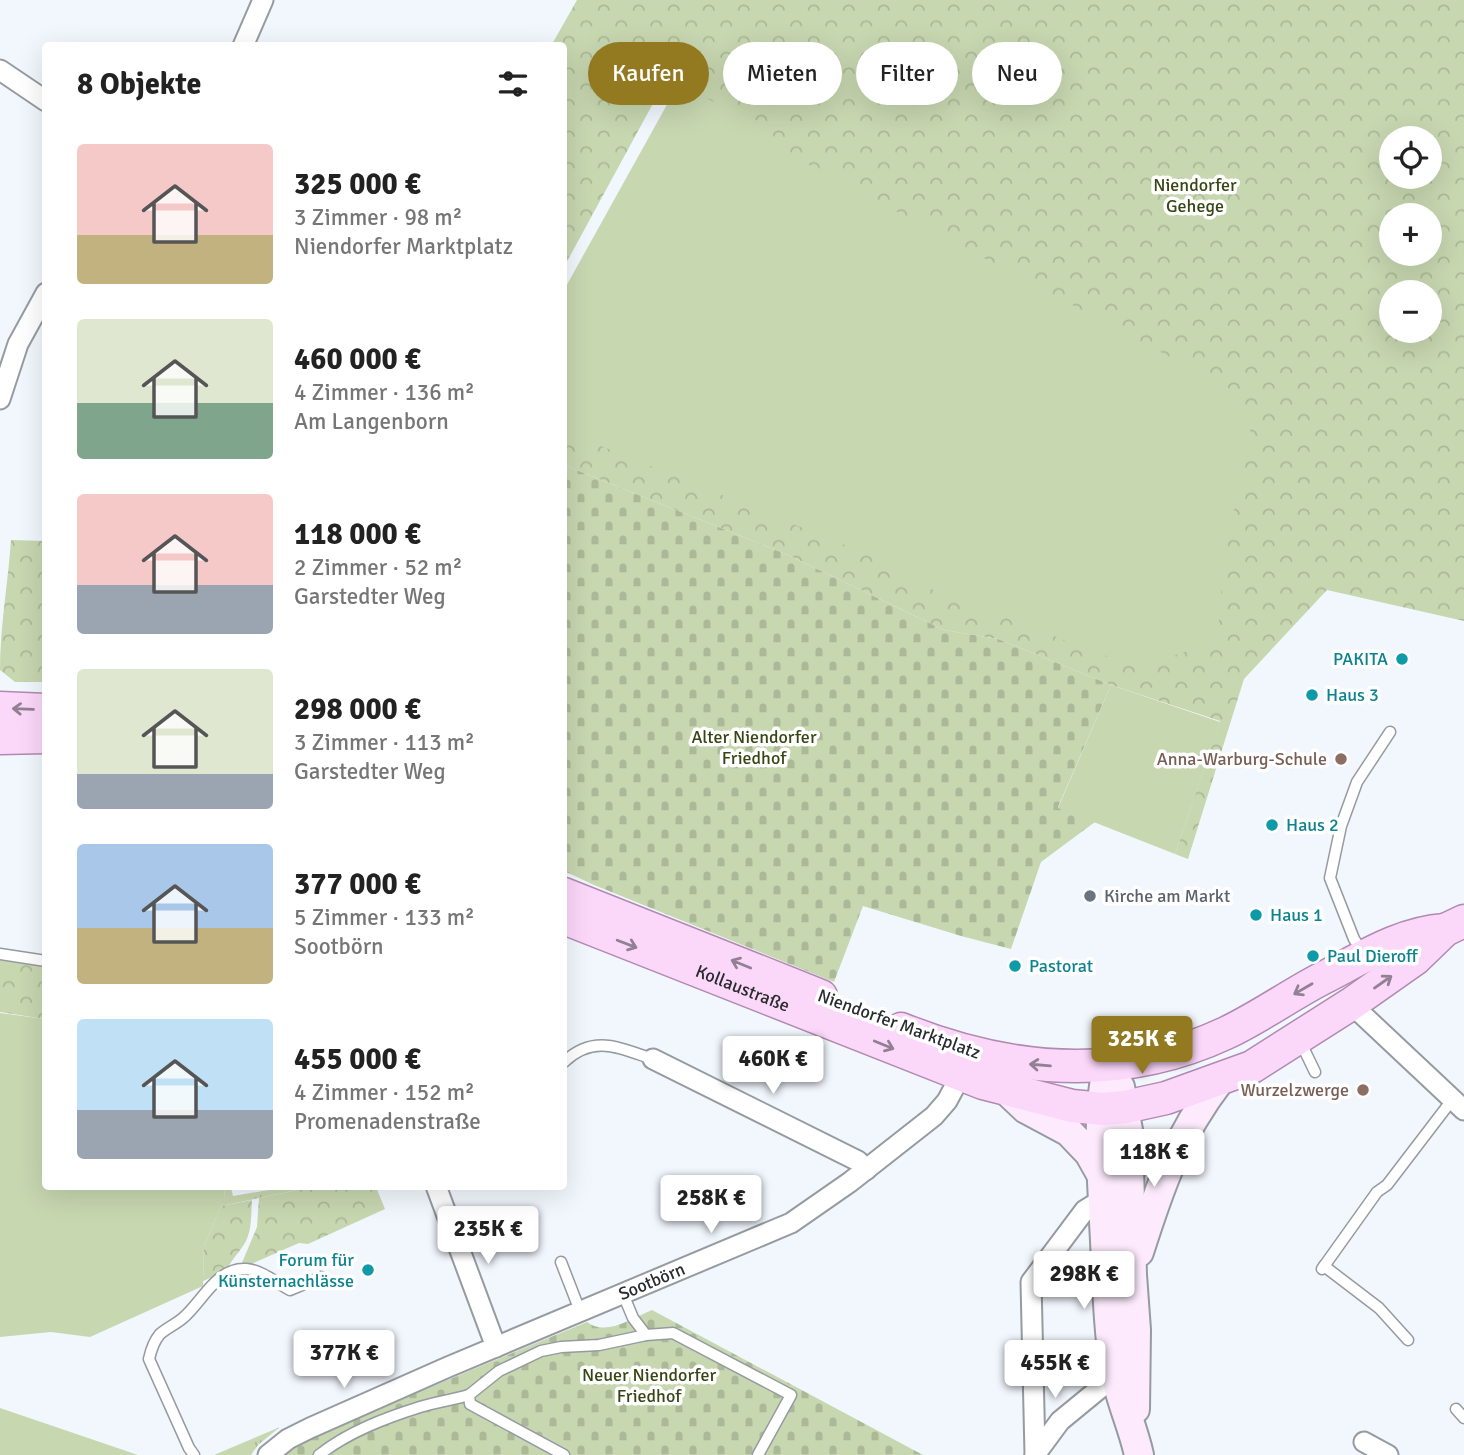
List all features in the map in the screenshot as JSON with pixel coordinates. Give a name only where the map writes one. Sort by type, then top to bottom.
[{"type":"main road","points":[[0,709],[42,710]]},
{"type":"main road","points":[[0,737],[42,737]]},
{"type":"main road","name":"Kollaustraße","points":[[567,895],[805,990]]},
{"type":"main road","name":"Kollaustraße","points":[[567,919],[961,1075]]},
{"type":"main road","name":"Niendorfer Marktplatz","points":[[805,990],[916,1035],[970,1052],[1065,1067],[1123,1063],[1175,1052],[1225,1033],[1375,951],[1455,925]]},
{"type":"main road","name":"Niendorfer Marktplatz","points":[[961,1075],[1007,1091],[1072,1106],[1114,1108],[1166,1098],[1252,1067],[1299,1040],[1415,960],[1455,925]]},
{"type":"main road","points":[[1123,1063],[1103,1188],[1109,1323],[1116,1375],[1137,1444]]},
{"type":"main road","points":[[1132,1275],[1172,1156],[1201,1104],[1220,1080]]},
{"type":"main road","points":[[1007,1091],[1026,1109],[1069,1132],[1089,1153],[1103,1188]]},
{"type":"main road","points":[[1114,1108],[1128,1130],[1136,1330],[1137,1444]]},
{"type":"street","points":[[245,42],[263,0]]},
{"type":"street","points":[[0,70],[42,97]]},
{"type":"street","points":[[0,398],[18,344],[42,300]]},
{"type":"street","points":[[1351,1004],[1458,1105]]},
{"type":"street","points":[[653,1059],[858,1161],[866,1170]]},
{"type":"street","name":"Sootbörn","points":[[268,1455],[288,1439],[310,1428],[791,1223],[866,1170],[939,1111],[961,1075]]},
{"type":"street","points":[[1035,1455],[1031,1282],[1103,1188]]},
{"type":"street","points":[[437,1190],[496,1347]]},
{"type":"street","points":[[1035,1455],[1060,1421],[1116,1375]]},
{"type":"street","points":[[1364,1443],[1388,1455]]},
{"type":"lane","points":[[1375,951],[1354,939],[1330,878],[1341,826],[1357,782],[1390,733]]},
{"type":"lane","points":[[0,954],[42,960]]},
{"type":"lane","points":[[1123,1063],[1133,1024]]},
{"type":"lane","points":[[1299,1040],[1315,1072]]},
{"type":"lane","points":[[567,1059],[573,1053],[593,1045],[609,1045],[653,1059]]},
{"type":"lane","points":[[1408,1340],[1379,1308],[1323,1267],[1377,1192],[1387,1185],[1458,1105]]},
{"type":"lane","points":[[561,1262],[580,1311]]},
{"type":"lane","points":[[194,1455],[149,1359],[152,1346],[160,1334],[183,1318],[217,1280],[234,1270],[256,1271],[290,1290],[321,1276]]},
{"type":"lane","points":[[623,1294],[633,1318],[646,1335]]},
{"type":"lane","points":[[320,1455],[333,1444],[358,1431],[422,1406],[469,1395],[499,1371],[541,1351],[673,1333],[790,1395],[758,1455]]},
{"type":"lane","points":[[469,1395],[470,1404],[564,1455]]},
{"type":"lane","points":[[1456,1409],[1464,1418]]},
{"type":"green space","name":"Niendorfer Gehege","points":[[577,0],[1464,0],[1464,621],[1327,590],[1244,679],[1188,859],[1175,854],[1220,721],[1111,685],[998,639],[944,630],[788,555],[567,466],[567,420],[676,105],[709,105],[709,42],[588,42],[588,105],[652,105],[567,261],[567,42],[553,42]]},
{"type":"green space","points":[[709,100],[756,120],[798,159],[1230,389],[1247,409],[1251,436],[1225,550],[1218,631],[1214,638],[1193,649],[1159,661],[1132,662],[1099,654],[1002,615],[961,605],[867,554],[567,432],[567,285],[667,105],[709,105]]},
{"type":"green space","name":"Alter Niendorfer Friedhof","points":[[567,466],[788,555],[944,630],[998,639],[1111,685],[1058,807],[1095,822],[1041,862],[1011,949],[863,906],[834,982],[567,872]]},
{"type":"green space","points":[[11,540],[42,541],[42,682],[15,682],[0,670]]},
{"type":"green space","points":[[1111,685],[1220,722],[1175,854],[1058,808]]},
{"type":"green space","points":[[0,959],[42,966],[42,1019],[0,1012]]},
{"type":"green space","points":[[0,1013],[42,1019],[42,1190],[224,1190],[225,1197],[204,1246],[203,1286],[90,1337],[51,1332],[0,1337]]},
{"type":"green space","points":[[224,1190],[232,1190],[233,1196],[268,1190],[298,1190],[221,1206]]},
{"type":"green space","points":[[298,1190],[377,1190],[385,1209],[308,1244],[299,1243],[249,1265],[241,1265],[257,1227],[259,1198]]},
{"type":"green space","points":[[252,1200],[250,1226],[244,1245],[226,1271],[203,1281],[204,1246],[221,1206]]},
{"type":"green space","name":"Neuer Niendorfer Friedhof","points":[[652,1310],[923,1455],[284,1455],[313,1436],[587,1322],[602,1328],[611,1327]]},
{"type":"green space","points":[[0,1408],[138,1455],[0,1455]]},
{"type":"green space","points":[[280,1427],[258,1445],[251,1455],[214,1455]]},
{"type":"place","name":"PAKITA","points":[[1402,659]]},
{"type":"place","name":"Haus 3","points":[[1312,695]]},
{"type":"place","name":"Anna-Warburg-Schule","points":[[1341,759]]},
{"type":"place","name":"Haus 2","points":[[1272,825]]},
{"type":"place","name":"Kirche am Markt","points":[[1090,896]]},
{"type":"place","name":"Haus 1","points":[[1256,915]]},
{"type":"place","name":"Paul Dieroff","points":[[1313,956]]},
{"type":"place","name":"Pastorat","points":[[1015,966]]},
{"type":"place","name":"Wurzelzwerge","points":[[1363,1090]]},
{"type":"place","name":"Forum für Künsternachlässe","points":[[368,1270]]}]
